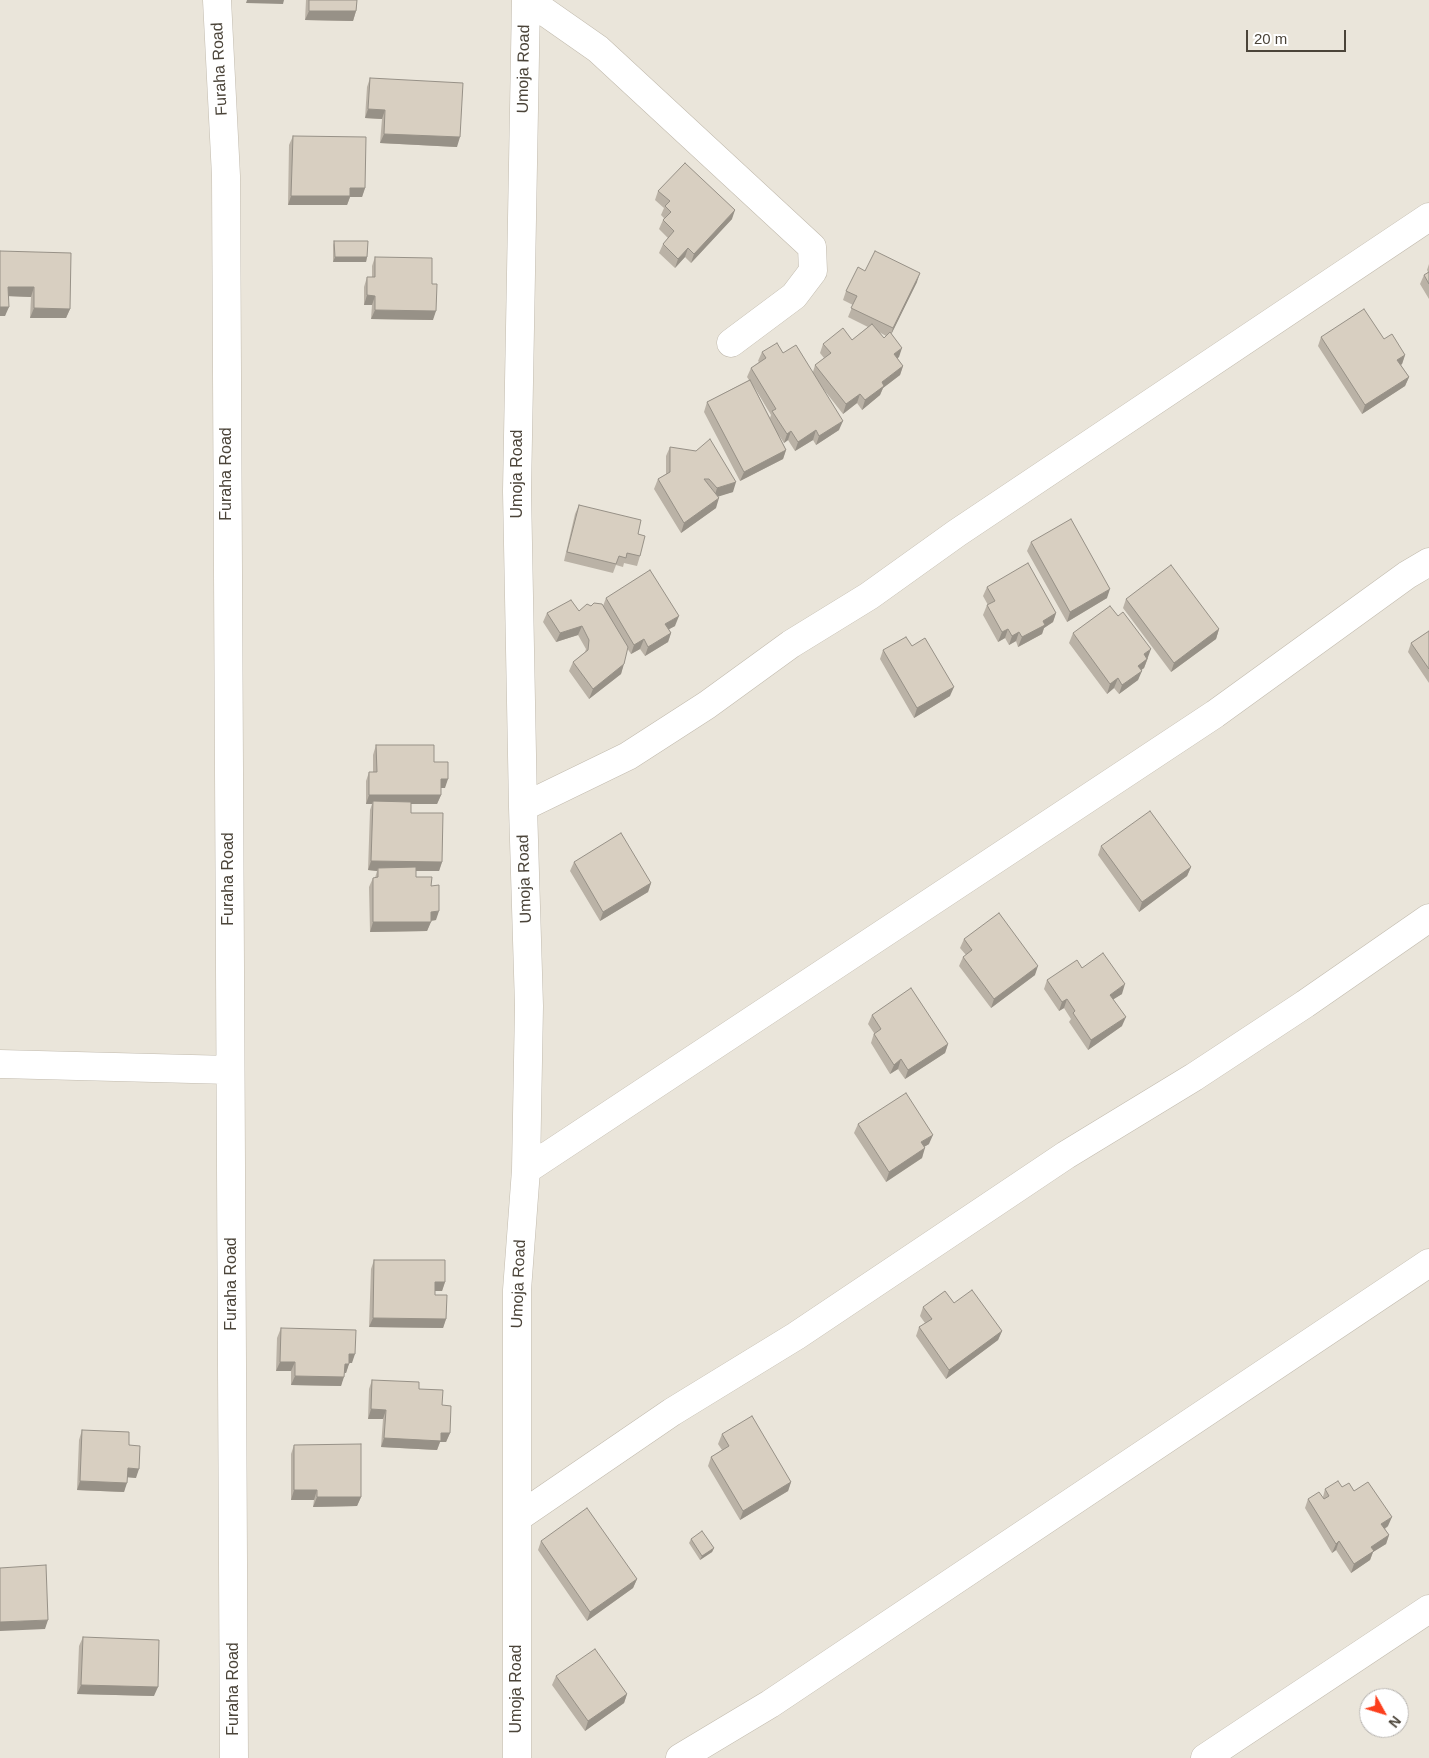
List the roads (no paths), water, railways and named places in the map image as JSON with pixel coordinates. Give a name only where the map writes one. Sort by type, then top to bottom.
[{"type":"street","name":"Furaha Road","points":[[217,0],[226,176],[234,1758]]},
{"type":"street","points":[[527,0],[598,49],[812,247],[813,271],[794,296],[731,343]]},
{"type":"street","name":"Umoja Road","points":[[517,1758],[517,1290],[526,1170],[529,1006],[517,491],[527,0]]},
{"type":"street","points":[[523,807],[628,756],[707,705],[791,644],[869,596],[957,533],[1429,217]]},
{"type":"street","points":[[526,1170],[1215,714],[1407,575],[1429,562]]},
{"type":"street","points":[[517,1518],[672,1412],[812,1325],[1066,1155],[1202,1071],[1305,1004],[1429,918]]},
{"type":"street","points":[[0,1064],[230,1070]]},
{"type":"street","points":[[680,1758],[770,1704],[1429,1263]]},
{"type":"street","points":[[1205,1758],[1429,1610]]}]
